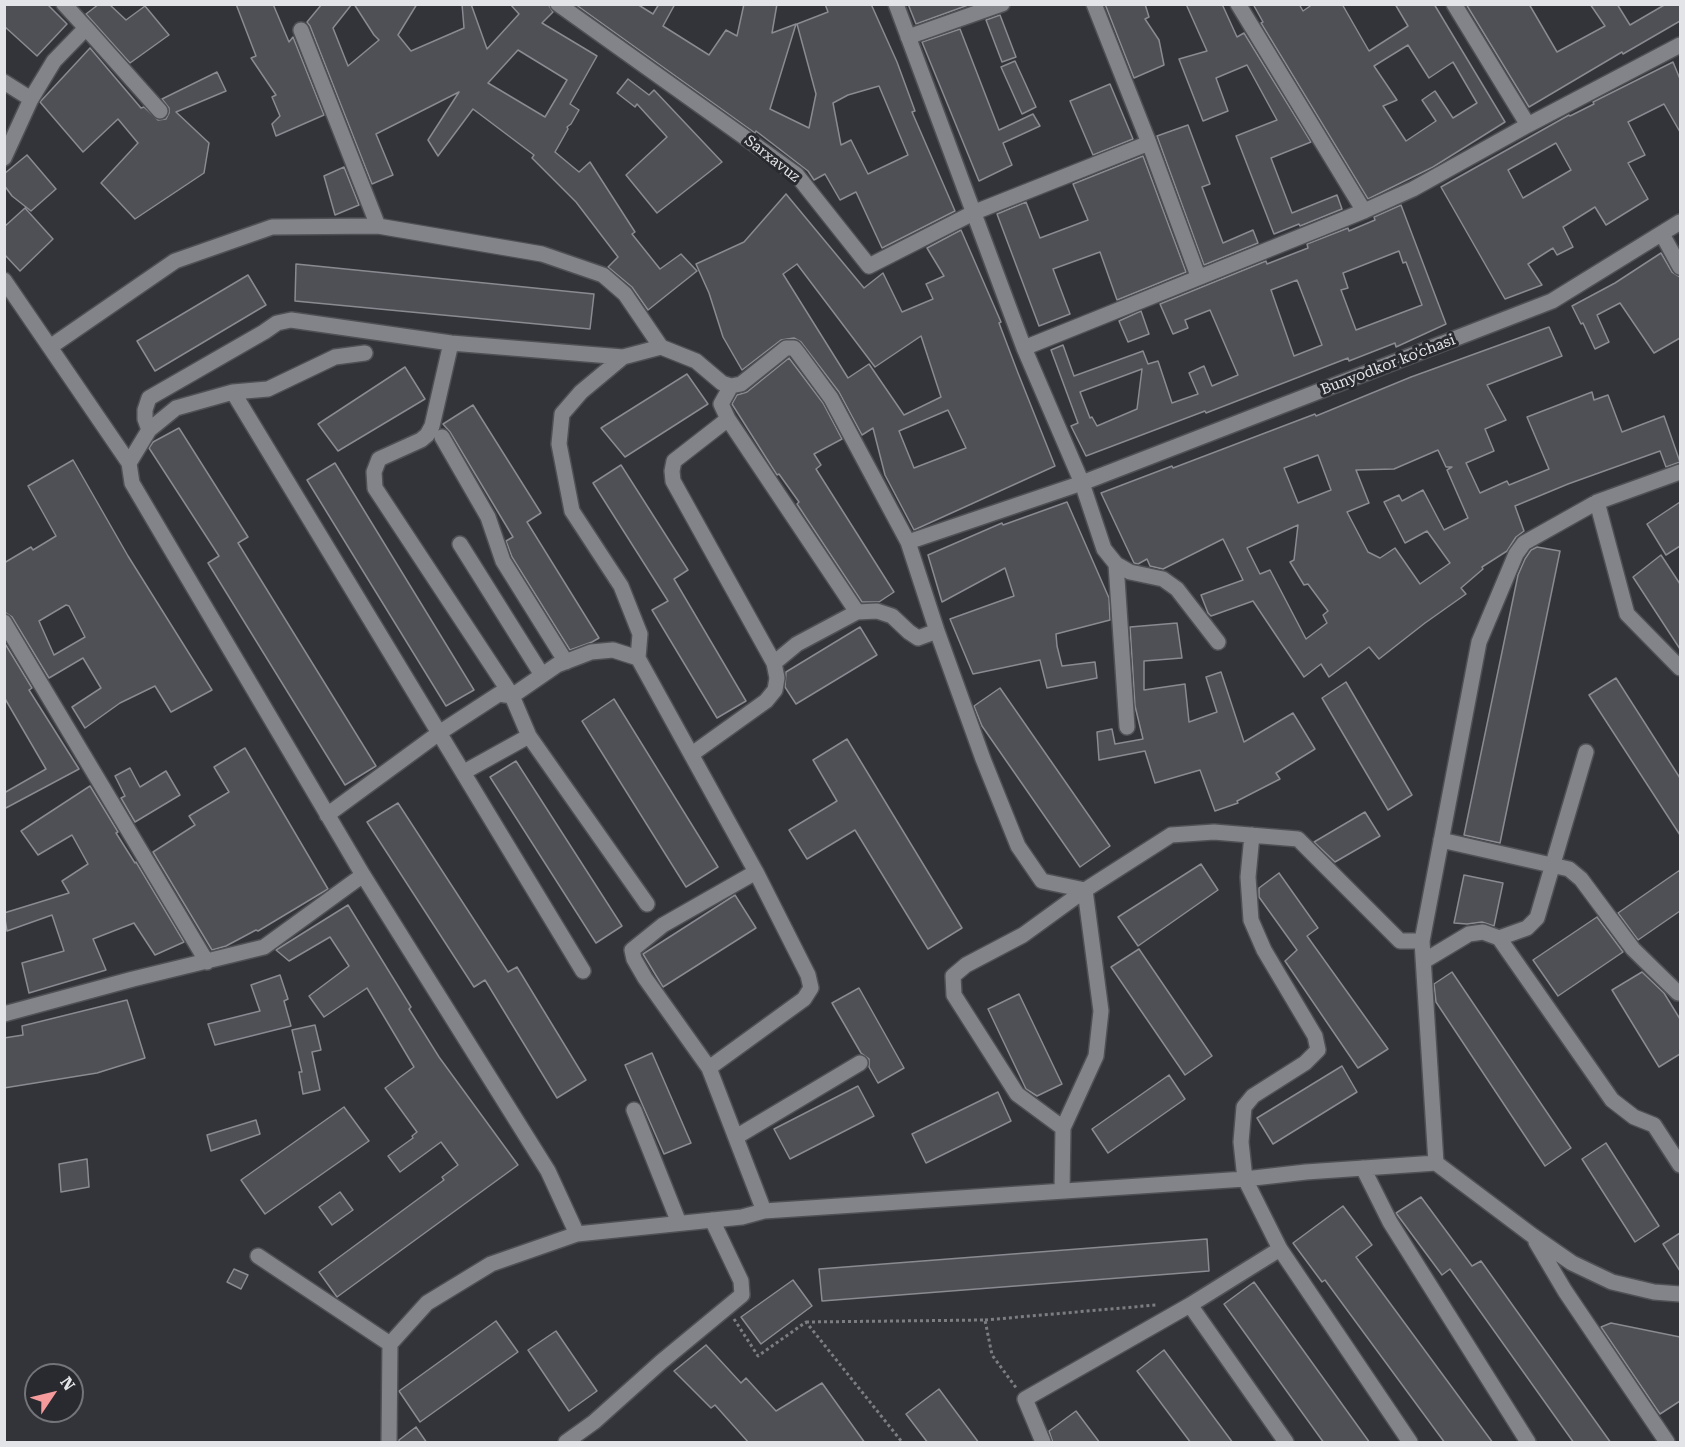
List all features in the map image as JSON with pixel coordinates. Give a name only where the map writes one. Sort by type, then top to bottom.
[{"type":"street","points":[[64,4],[160,111]]},
{"type":"street","name":"Sarxavuz","points":[[558,4],[796,174],[869,266],[975,212]]},
{"type":"street","points":[[896,4],[1024,348],[1082,483],[1104,549],[1116,564],[1130,572],[1163,579],[1177,589],[1218,642]]},
{"type":"street","points":[[908,38],[1002,4]]},
{"type":"street","points":[[1094,4],[1198,276]]},
{"type":"street","points":[[1238,4],[1364,211]]},
{"type":"street","points":[[1454,4],[1528,125]]},
{"type":"street","points":[[4,158],[31,99],[54,61],[86,28]]},
{"type":"street","points":[[301,30],[378,226]]},
{"type":"street","points":[[1024,348],[1364,211],[1413,189],[1680,45]]},
{"type":"street","points":[[4,81],[31,99]]},
{"type":"street","points":[[975,212],[1149,143]]},
{"type":"street","name":"Bunyodkor ko'chasi","points":[[908,542],[1082,483],[1552,301],[1680,222]]},
{"type":"street","points":[[50,347],[174,261],[272,227],[378,226],[542,254],[603,275],[625,294],[661,346],[696,362],[722,383],[731,386],[741,384],[786,348],[794,348],[831,398],[908,542],[983,759],[1018,846],[1042,881],[1085,890]]},
{"type":"street","points":[[1662,234],[1680,267]]},
{"type":"street","points":[[6,285],[129,463],[132,483],[363,875],[548,1171],[577,1234]]},
{"type":"street","points":[[149,430],[145,410],[149,398],[277,323],[291,320],[451,343],[622,357],[661,346]]},
{"type":"street","points":[[451,343],[432,426],[421,440],[379,459],[374,472],[375,488],[512,696],[529,736],[647,904]]},
{"type":"street","points":[[129,463],[149,430],[176,408],[232,392],[268,389],[335,357],[365,353]]},
{"type":"street","points":[[622,357],[581,392],[562,414],[559,444],[572,511],[621,586],[640,634],[638,658],[756,872],[808,975],[811,988],[804,999],[709,1068]]},
{"type":"street","points":[[731,386],[721,404],[728,419],[857,612]]},
{"type":"street","points":[[232,392],[583,971]]},
{"type":"street","points":[[692,754],[766,701],[775,690],[777,678],[774,663],[673,481],[674,461],[728,419]]},
{"type":"street","points":[[442,437],[488,517],[503,561],[566,662]]},
{"type":"street","points":[[1436,1163],[1422,941],[1479,642],[1516,554],[1524,543],[1597,502],[1680,472]]},
{"type":"street","points":[[1597,502],[1627,614],[1680,668]]},
{"type":"street","points":[[460,544],[542,675]]},
{"type":"street","points":[[1116,564],[1127,727]]},
{"type":"street","points":[[774,663],[797,644],[857,612],[877,611],[892,616],[909,633],[918,638],[937,631]]},
{"type":"street","points":[[4,622],[207,962]]},
{"type":"street","points":[[327,815],[439,733],[499,694],[512,696],[542,675],[591,652],[613,650],[638,658]]},
{"type":"street","points":[[464,772],[529,736]]},
{"type":"street","points":[[1498,938],[1527,927],[1537,918],[1586,752]]},
{"type":"street","points":[[1063,1128],[1017,1094],[954,995],[952,976],[966,965],[1023,935],[1085,890],[1171,835],[1214,832],[1298,839],[1400,941],[1422,941]]},
{"type":"street","points":[[1252,835],[1248,877],[1251,920],[1264,950],[1315,1035],[1318,1050],[1305,1063],[1253,1096],[1244,1107],[1241,1142],[1245,1179],[1280,1249],[1410,1443]]},
{"type":"street","points":[[1441,840],[1569,869],[1581,879],[1633,948],[1678,993]]},
{"type":"street","points":[[756,872],[663,925],[632,950],[634,959],[645,978],[709,1068],[764,1211]]},
{"type":"street","points":[[4,1014],[264,947],[363,875]]},
{"type":"street","points":[[1062,1191],[1063,1128],[1096,1056],[1101,1011],[1085,890]]},
{"type":"street","points":[[1424,962],[1469,934],[1483,932],[1498,938],[1612,1100],[1634,1117],[1654,1125],[1680,1165]]},
{"type":"street","points":[[736,1137],[860,1063]]},
{"type":"street","points":[[634,1110],[680,1223]]},
{"type":"street","points":[[390,1443],[390,1344],[427,1303],[491,1264],[577,1234],[742,1217],[764,1211],[1245,1179],[1436,1163],[1572,1263],[1612,1282],[1653,1292],[1680,1294]]},
{"type":"street","points":[[1363,1168],[1390,1221],[1528,1443]]},
{"type":"street","points":[[566,1443],[594,1422],[742,1295],[741,1281],[712,1220]]},
{"type":"street","points":[[1533,1236],[1565,1291],[1667,1443]]},
{"type":"street","points":[[1043,1443],[1025,1399],[1190,1305],[1280,1249]]},
{"type":"street","points":[[258,1256],[390,1344]]},
{"type":"street","points":[[1190,1305],[1286,1443]]},
{"type":"path","points":[[726,1308],[758,1356],[806,1322],[985,1320],[1161,1304]]},
{"type":"path","points":[[985,1320],[992,1355],[1025,1399]]},
{"type":"path","points":[[806,1322],[902,1443]]},
{"type":"building","points":[[4,4],[47,4],[67,24],[37,56],[4,26]]},
{"type":"building","points":[[99,4],[109,4],[126,20],[145,6],[169,35],[130,63],[86,14]]},
{"type":"building","points":[[236,4],[273,4],[289,42],[293,37],[324,115],[276,136],[272,124],[280,116],[272,97],[276,95],[251,58],[256,56]]},
{"type":"building","points":[[322,4],[352,4],[333,28],[348,66],[379,40],[354,4],[417,4],[398,35],[411,51],[464,28],[462,4],[471,4],[487,49],[519,14],[510,4],[548,4],[553,12],[542,23],[597,56],[570,104],[579,110],[567,127],[555,152],[579,172],[590,162],[635,232],[632,234],[660,269],[681,254],[697,271],[648,310],[632,287],[608,267],[618,257],[576,202],[532,158],[534,155],[473,109],[438,156],[428,140],[459,92],[376,134],[393,175],[372,184],[307,22]],"holes":[[[518,50],[567,80],[545,117],[488,83]]]},
{"type":"building","points":[[575,4],[637,4],[653,14],[659,4],[675,4],[663,26],[709,55],[726,30],[737,36],[744,4],[777,4],[772,33],[796,24],[770,109],[809,128],[816,94],[797,24],[828,12],[825,4],[871,4],[897,62],[915,111],[912,112],[955,211],[882,248],[856,192],[840,200],[825,174],[814,180],[808,171],[756,131],[755,133]],"holes":[[[879,86],[908,155],[868,174],[851,140],[841,145],[833,103],[848,95]]]},
{"type":"building","points":[[908,4],[971,4],[916,24]]},
{"type":"building","points":[[1105,4],[1145,4],[1149,17],[1145,19],[1159,40],[1164,65],[1134,78]]},
{"type":"building","points":[[1186,4],[1222,4],[1237,37],[1244,33],[1311,142],[1271,158],[1292,213],[1337,195],[1342,209],[1274,234],[1236,136],[1277,120],[1247,65],[1216,78],[1228,111],[1203,121],[1179,59],[1207,51]]},
{"type":"building","points":[[1253,4],[1299,4],[1303,11],[1313,4],[1342,4],[1369,51],[1408,26],[1395,4],[1434,4],[1505,122],[1433,167],[1368,199],[1261,23],[1263,22]],"holes":[[[1408,45],[1429,78],[1453,62],[1477,103],[1453,118],[1435,91],[1422,100],[1436,121],[1406,141],[1383,106],[1397,100],[1374,66]]]},
{"type":"building","points":[[1466,4],[1529,4],[1557,52],[1605,26],[1590,4],[1617,4],[1630,25],[1666,4],[1680,4],[1680,21],[1529,107]]},
{"type":"building","points":[[1000,15],[1016,57],[1002,62],[986,20]]},
{"type":"building","points":[[960,29],[999,130],[1033,114],[1040,126],[1003,143],[1012,165],[979,181],[922,42]]},
{"type":"building","points":[[90,48],[141,108],[144,107],[158,120],[166,119],[169,113],[169,108],[162,99],[217,72],[226,91],[176,112],[209,143],[204,173],[135,219],[101,183],[138,143],[118,119],[83,152],[40,102]]},
{"type":"building","points":[[1015,61],[1036,107],[1022,114],[1001,67]]},
{"type":"building","points":[[1673,62],[1680,79],[1680,132],[1664,104],[1628,122],[1645,155],[1628,163],[1648,199],[1606,225],[1595,207],[1563,227],[1573,247],[1557,255],[1553,248],[1528,264],[1542,285],[1505,299],[1441,187],[1569,115],[1594,104],[1593,102]],"holes":[[[1556,143],[1571,170],[1523,198],[1508,170]]]},
{"type":"building","points":[[628,79],[649,95],[654,90],[722,162],[657,213],[626,175],[667,137],[637,104],[635,107],[617,93]]},
{"type":"building","points":[[1110,84],[1133,139],[1093,155],[1070,101]]},
{"type":"building","points":[[1188,125],[1210,184],[1202,187],[1223,243],[1253,230],[1258,243],[1204,265],[1157,136]]},
{"type":"building","points":[[27,155],[56,189],[31,211],[12,196],[4,185],[4,174]]},
{"type":"building","points":[[1143,156],[1186,272],[1117,300],[1100,252],[1053,269],[1070,314],[1039,326],[997,214],[1026,202],[1040,238],[1088,220],[1073,184]]},
{"type":"building","points":[[344,167],[359,205],[335,215],[324,176]]},
{"type":"building","points":[[786,194],[864,288],[883,273],[902,312],[933,299],[926,284],[944,276],[927,248],[961,230],[1001,322],[999,323],[1055,466],[914,530],[885,475],[873,428],[862,435],[839,392],[801,342],[794,338],[781,340],[742,370],[723,337],[709,293],[696,264],[744,242]],"holes":[[[797,264],[875,367],[921,336],[941,397],[904,415],[869,364],[848,378],[783,274]],[[948,410],[966,448],[914,468],[899,431]]]},
{"type":"building","points":[[1401,205],[1446,324],[1396,347],[1395,343],[1349,361],[1348,358],[1086,456],[1071,426],[1078,423],[1051,350],[1063,345],[1074,376],[1143,351],[1148,364],[1158,361],[1172,403],[1198,394],[1189,373],[1204,366],[1212,386],[1238,375],[1210,310],[1185,320],[1188,328],[1173,334],[1160,304],[1266,261],[1267,264],[1308,248],[1307,244],[1348,228],[1349,231],[1375,220],[1374,217]],"holes":[[[1399,251],[1403,263],[1406,262],[1422,305],[1356,330],[1341,290],[1348,288],[1343,273]],[[1297,280],[1322,345],[1294,356],[1271,290]],[[1142,369],[1137,409],[1097,426],[1092,417],[1090,418],[1080,392]]]},
{"type":"building","points":[[25,208],[53,239],[20,271],[4,254],[4,227]]},
{"type":"building","points":[[1661,253],[1672,272],[1680,277],[1680,338],[1654,353],[1620,303],[1597,315],[1609,342],[1595,349],[1572,306],[1615,283]]},
{"type":"building","points":[[296,264],[594,294],[590,329],[295,301]]},
{"type":"building","points":[[248,275],[266,305],[155,371],[137,341]]},
{"type":"building","points":[[1141,311],[1149,334],[1128,342],[1119,321]]},
{"type":"building","points":[[1549,327],[1562,356],[1487,385],[1506,420],[1485,429],[1494,451],[1466,463],[1480,493],[1507,481],[1509,485],[1549,469],[1527,417],[1592,392],[1594,400],[1608,395],[1622,432],[1664,416],[1680,462],[1666,467],[1660,451],[1515,506],[1524,531],[1516,537],[1507,551],[1482,567],[1483,569],[1461,588],[1466,594],[1379,659],[1369,647],[1329,677],[1321,664],[1304,677],[1253,601],[1211,616],[1208,613],[1201,595],[1243,580],[1223,539],[1163,569],[1150,566],[1147,559],[1138,564],[1134,563],[1101,493],[1315,414],[1316,416],[1411,377]],"holes":[[[1438,450],[1446,467],[1452,467],[1447,470],[1468,518],[1444,530],[1423,490],[1402,501],[1399,495],[1384,502],[1405,543],[1427,531],[1450,563],[1420,584],[1395,548],[1380,558],[1368,552],[1347,512],[1369,503],[1356,470],[1394,469]],[[1318,455],[1331,490],[1298,503],[1284,468]],[[1298,525],[1294,560],[1290,562],[1304,585],[1308,584],[1328,611],[1323,615],[1327,623],[1306,639],[1270,570],[1260,574],[1247,548]]]},
{"type":"building","points":[[789,358],[823,403],[842,439],[814,454],[821,465],[816,469],[894,592],[879,602],[862,602],[797,504],[799,502],[779,474],[777,475],[732,404],[737,395],[747,392]]},
{"type":"building","points":[[405,367],[425,399],[338,451],[318,424]]},
{"type":"building","points":[[687,374],[708,404],[625,457],[601,428]]},
{"type":"building","points":[[473,405],[541,513],[527,522],[599,638],[592,642],[570,650],[512,557],[506,541],[513,537],[443,424]]},
{"type":"building","points":[[179,428],[248,537],[238,543],[376,766],[345,785],[208,563],[219,556],[149,448],[153,442]]},
{"type":"building","points":[[73,460],[128,556],[212,690],[171,712],[155,686],[120,703],[85,728],[72,707],[101,688],[83,658],[49,678],[12,617],[4,612],[4,563],[31,547],[33,550],[56,536],[28,486]],"holes":[[[66,605],[69,606],[85,637],[54,655],[39,621]]]},
{"type":"building","points":[[335,463],[474,690],[446,706],[307,480]]},
{"type":"building","points":[[621,465],[688,570],[674,579],[746,701],[717,718],[652,610],[668,601],[593,483]]},
{"type":"building","points":[[1067,502],[1109,598],[1110,620],[1056,634],[1057,646],[1062,666],[1095,662],[1097,678],[1047,688],[1040,660],[973,674],[950,619],[1014,596],[1005,568],[942,602],[928,555],[1002,523],[1003,525]]},
{"type":"building","points":[[1680,502],[1680,546],[1666,555],[1647,524]]},
{"type":"building","points":[[1537,547],[1560,551],[1500,843],[1464,835],[1518,575],[1531,550]]},
{"type":"building","points":[[1661,555],[1680,584],[1680,649],[1633,577]]},
{"type":"building","points":[[1177,623],[1182,658],[1144,661],[1144,690],[1185,684],[1189,722],[1217,712],[1206,677],[1221,672],[1244,742],[1293,713],[1315,749],[1276,773],[1280,779],[1237,801],[1238,803],[1215,811],[1200,770],[1155,783],[1145,751],[1099,760],[1097,732],[1112,729],[1115,744],[1143,739],[1135,706],[1130,627]]},
{"type":"building","points":[[860,627],[877,655],[796,704],[785,687],[786,672]]},
{"type":"building","points":[[4,642],[32,688],[29,690],[79,769],[4,809],[4,793],[46,769],[4,697]]},
{"type":"building","points":[[1616,678],[1680,778],[1680,835],[1589,695]]},
{"type":"building","points":[[1346,682],[1412,795],[1388,810],[1322,698]]},
{"type":"building","points":[[1000,688],[1110,846],[1080,867],[982,726],[974,706]]},
{"type":"building","points":[[614,699],[718,867],[686,887],[582,721]]},
{"type":"building","points":[[847,739],[962,928],[928,949],[855,830],[807,859],[789,830],[837,801],[813,760]]},
{"type":"building","points":[[245,748],[328,889],[258,931],[212,950],[153,852],[195,825],[189,816],[229,792],[214,767]]},
{"type":"building","points":[[516,761],[622,926],[596,943],[490,777]]},
{"type":"building","points":[[130,768],[140,787],[166,771],[180,795],[135,822],[121,798],[125,796],[115,776]]},
{"type":"building","points":[[90,786],[118,832],[116,833],[184,942],[155,955],[134,923],[93,939],[106,970],[29,993],[22,963],[64,951],[52,915],[7,931],[4,913],[69,893],[62,881],[88,864],[72,835],[38,855],[21,831]]},
{"type":"building","points":[[398,803],[508,972],[517,967],[586,1080],[557,1098],[485,980],[474,987],[367,822]]},
{"type":"building","points":[[1365,812],[1380,836],[1335,862],[1314,842]]},
{"type":"building","points":[[1201,864],[1218,890],[1138,946],[1118,917]]},
{"type":"building","points":[[1680,870],[1680,911],[1638,940],[1618,913]]},
{"type":"building","points":[[1279,873],[1318,928],[1307,936],[1388,1049],[1358,1068],[1285,961],[1297,950],[1259,897],[1259,888]]},
{"type":"building","points":[[1464,875],[1503,883],[1494,926],[1482,922],[1454,923]]},
{"type":"building","points":[[735,895],[756,928],[663,987],[643,954]]},
{"type":"building","points":[[348,905],[439,1057],[518,1165],[337,1297],[319,1272],[444,1180],[442,1177],[458,1165],[441,1142],[400,1172],[388,1156],[413,1138],[412,1136],[417,1132],[385,1088],[414,1067],[367,988],[324,1017],[309,996],[349,966],[330,937],[289,961],[276,950]]},
{"type":"building","points":[[1597,917],[1623,952],[1558,996],[1533,960]]},
{"type":"building","points":[[1139,949],[1212,1056],[1185,1075],[1111,967]]},
{"type":"building","points":[[1452,972],[1571,1148],[1545,1166],[1436,1002],[1434,984]]},
{"type":"building","points":[[1642,972],[1664,993],[1680,1019],[1680,1054],[1659,1067],[1612,990]]},
{"type":"building","points":[[280,975],[288,999],[284,1001],[291,1026],[215,1045],[208,1024],[260,1011],[251,985]]},
{"type":"building","points":[[859,988],[904,1068],[878,1083],[869,1067],[869,1059],[861,1053],[832,1003]]},
{"type":"building","points":[[1019,994],[1062,1084],[1037,1096],[1026,1089],[988,1009]]},
{"type":"building","points":[[127,1000],[145,1058],[97,1073],[4,1088],[4,1038],[23,1035],[22,1026]]},
{"type":"building","points":[[315,1025],[321,1050],[312,1052],[320,1090],[303,1094],[299,1072],[302,1072],[292,1030]]},
{"type":"building","points":[[652,1053],[691,1143],[664,1154],[625,1065]]},
{"type":"building","points":[[1342,1066],[1357,1092],[1273,1144],[1257,1118]]},
{"type":"building","points":[[1169,1075],[1185,1099],[1108,1153],[1092,1129]]},
{"type":"building","points":[[858,1086],[874,1116],[790,1159],[774,1129]]},
{"type":"building","points":[[998,1092],[1011,1121],[926,1163],[912,1134]]},
{"type":"building","points":[[344,1107],[369,1141],[265,1214],[241,1180]]},
{"type":"building","points":[[256,1120],[260,1134],[211,1151],[207,1135]]},
{"type":"building","points":[[1606,1143],[1659,1226],[1635,1242],[1582,1159]]},
{"type":"building","points":[[87,1159],[89,1187],[61,1192],[59,1164]]},
{"type":"building","points":[[340,1192],[353,1210],[332,1225],[319,1207]]},
{"type":"building","points":[[1421,1197],[1472,1266],[1481,1261],[1611,1443],[1574,1443],[1450,1269],[1442,1275],[1396,1213]]},
{"type":"building","points":[[1343,1206],[1372,1245],[1356,1257],[1493,1443],[1445,1443],[1325,1280],[1322,1282],[1293,1243]]},
{"type":"building","points":[[1680,1233],[1680,1271],[1663,1244]]},
{"type":"building","points":[[1207,1239],[1209,1271],[822,1301],[819,1269]]},
{"type":"building","points":[[234,1269],[248,1275],[241,1289],[227,1282]]},
{"type":"building","points":[[793,1280],[812,1306],[761,1344],[741,1317]]},
{"type":"building","points":[[1254,1282],[1370,1443],[1324,1443],[1224,1304]]},
{"type":"building","points":[[496,1321],[518,1352],[420,1422],[399,1391]]},
{"type":"building","points":[[1611,1323],[1680,1337],[1680,1401],[1660,1414],[1601,1327]]},
{"type":"building","points":[[556,1331],[597,1391],[569,1411],[528,1350]]},
{"type":"building","points":[[706,1345],[741,1383],[746,1378],[776,1411],[822,1383],[865,1443],[749,1443],[715,1405],[711,1408],[674,1371]]},
{"type":"building","points":[[1164,1350],[1233,1443],[1191,1443],[1137,1371]]},
{"type":"building","points":[[939,1389],[979,1443],[928,1443],[906,1414]]},
{"type":"building","points":[[1076,1411],[1100,1443],[1053,1443],[1049,1431]]},
{"type":"building","points":[[416,1427],[427,1443],[399,1443],[399,1440]]}]
